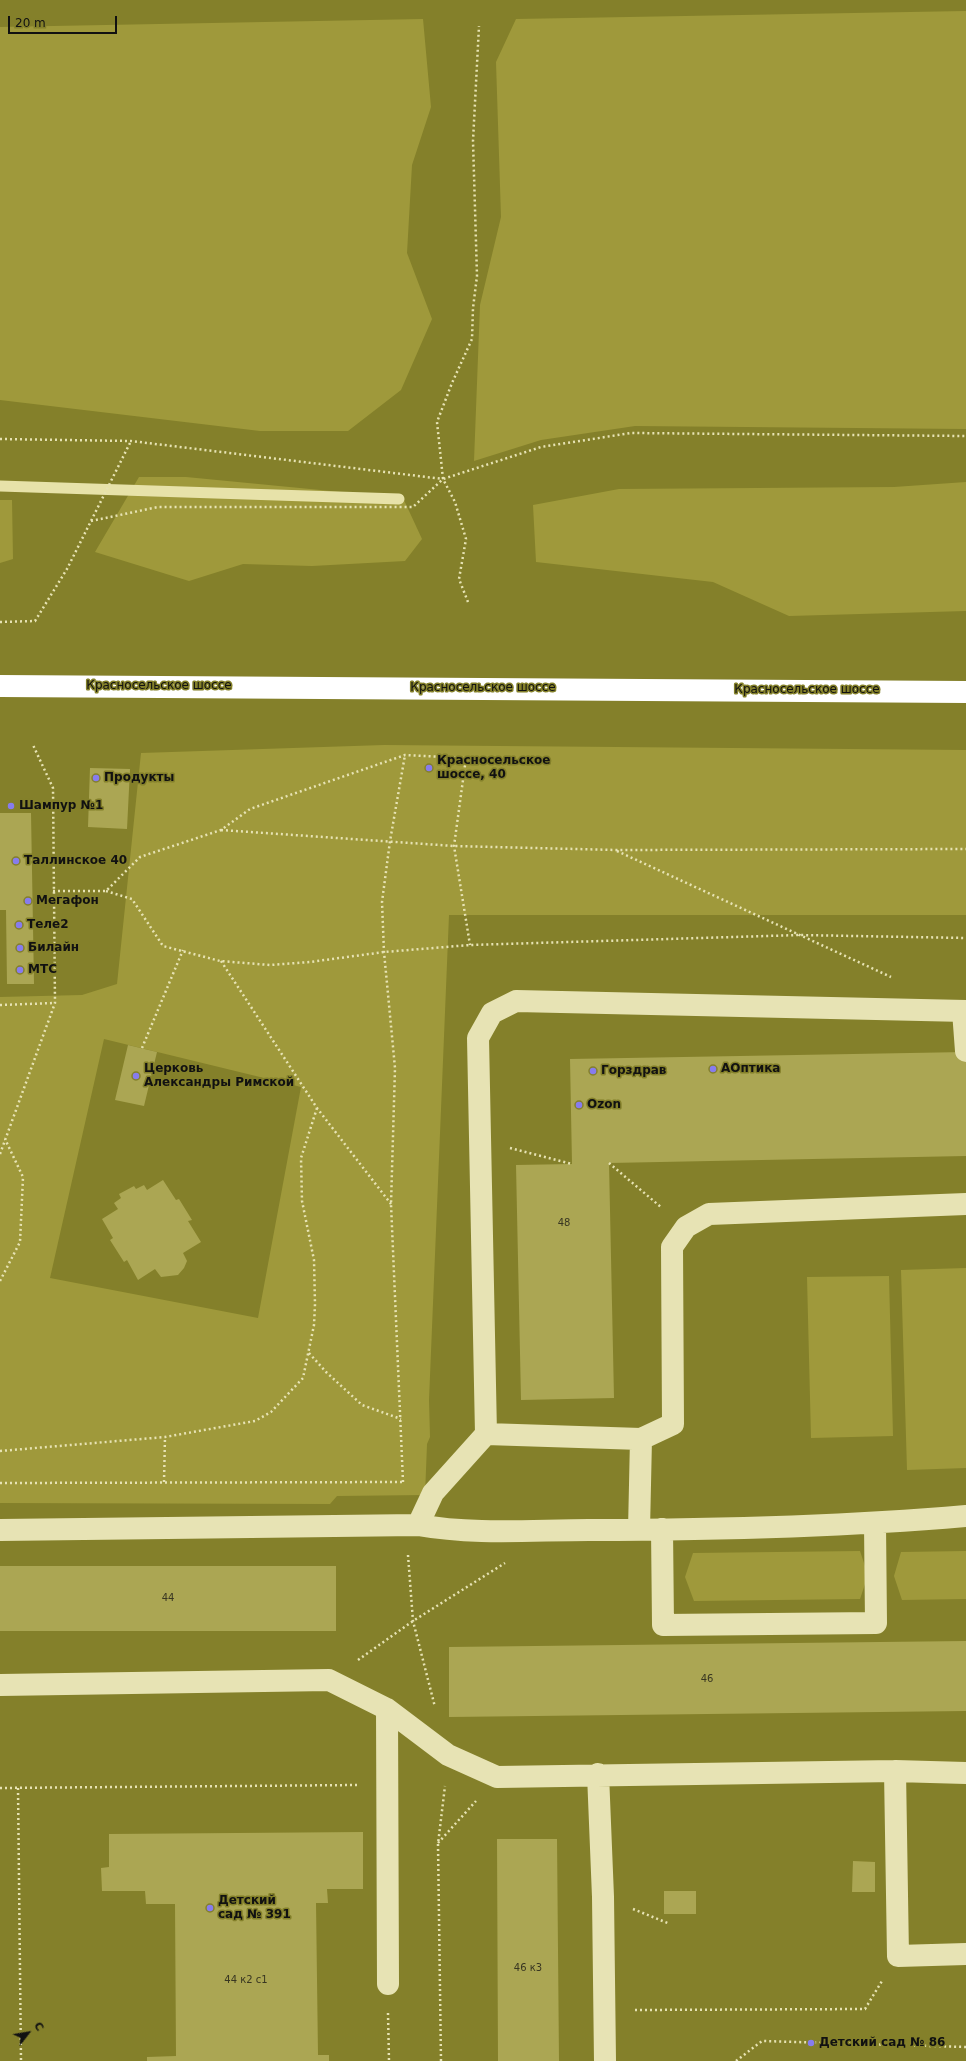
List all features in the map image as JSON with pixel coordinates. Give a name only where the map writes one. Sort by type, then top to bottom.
[{"type":"highway","name":"Красносельское шоссе","points":[[0,686],[966,692]]},
{"type":"lane","points":[[412,1525],[433,1493],[486,1434],[478,1038],[492,1013],[516,1001],[965,1011],[966,1051]]},
{"type":"lane","points":[[486,1434],[641,1439],[673,1424],[672,1247],[686,1227],[709,1214],[966,1204]]},
{"type":"lane","points":[[639,1530],[641,1439]]},
{"type":"lane","points":[[0,1530],[412,1525],[450,1531],[639,1530],[875,1524],[966,1516]]},
{"type":"lane","points":[[662,1529],[663,1625],[876,1623],[875,1524]]},
{"type":"lane","points":[[0,1685],[330,1680],[387,1709],[448,1755],[498,1777],[598,1774],[895,1771],[966,1773]]},
{"type":"lane","points":[[387,1709],[386,1784],[388,1984]]},
{"type":"lane","points":[[895,1771],[898,1956],[966,1954]]},
{"type":"lane","points":[[598,1774],[603,1897],[605,2061]]},
{"type":"path","points":[[468,602],[459,579],[466,538],[455,502],[443,479],[437,422],[452,383],[472,339],[473,308],[477,276],[473,141],[479,26]]},
{"type":"path","points":[[91,521],[158,507],[413,507],[443,479],[541,447],[631,433],[966,436]]},
{"type":"path","points":[[0,439],[131,441],[443,479]]},
{"type":"path","points":[[0,622],[35,621],[68,569],[131,441]]},
{"type":"path","points":[[0,1154],[55,1003],[53,788],[34,745]]},
{"type":"path","points":[[106,891],[140,857],[221,830],[250,809],[405,755],[466,758],[454,846],[470,945]]},
{"type":"path","points":[[405,755],[390,841],[382,902],[384,952],[395,1068],[391,1204],[404,1482],[412,1525],[413,1621],[436,1710]]},
{"type":"path","points":[[221,830],[454,846],[616,850],[966,849]]},
{"type":"path","points":[[616,850],[892,978]]},
{"type":"path","points":[[53,891],[106,891],[132,899],[164,946],[220,961],[270,965],[310,962],[384,952],[470,945],[799,935],[966,938]]},
{"type":"path","points":[[142,1048],[183,950]]},
{"type":"path","points":[[220,961],[317,1108],[391,1204]]},
{"type":"path","points":[[0,1005],[55,1003]]},
{"type":"path","points":[[0,1451],[165,1437],[255,1421],[271,1412],[303,1378],[314,1325],[315,1304],[314,1260],[302,1201],[302,1158],[317,1108]]},
{"type":"path","points":[[0,1281],[20,1242],[23,1177],[6,1139]]},
{"type":"path","points":[[481,1140],[572,1164]]},
{"type":"path","points":[[609,1163],[686,1227]]},
{"type":"path","points":[[308,1352],[326,1372],[362,1405],[401,1419]]},
{"type":"path","points":[[164,1482],[165,1437]]},
{"type":"path","points":[[0,1482],[404,1482]]},
{"type":"path","points":[[330,1680],[413,1621],[507,1562]]},
{"type":"path","points":[[441,2061],[438,1844],[448,1755]]},
{"type":"path","points":[[438,1844],[498,1777]]},
{"type":"path","points":[[0,1788],[386,1784]]},
{"type":"path","points":[[18,1788],[20,2061]]},
{"type":"path","points":[[603,1897],[670,1924]]},
{"type":"path","points":[[388,1984],[389,2061]]},
{"type":"path","points":[[604,2010],[865,2010]]},
{"type":"path","points":[[736,2061],[762,2041],[966,2047]]},
{"type":"shaded area","points":[[966,11],[966,429],[635,426],[541,440],[474,461],[480,305],[501,217],[496,62],[516,19]]},
{"type":"shaded area","points":[[423,19],[431,107],[412,165],[407,253],[432,319],[401,390],[348,431],[260,431],[0,400],[0,27]]},
{"type":"shaded area","points":[[139,477],[186,477],[403,498],[422,539],[405,561],[312,566],[243,564],[189,581],[95,552]]},
{"type":"shaded area","points":[[966,482],[966,611],[789,616],[713,582],[536,562],[533,505],[619,489],[894,487]]},
{"type":"shaded area","points":[[0,500],[12,500],[13,559],[0,563]]},
{"type":"shaded area","points":[[384,745],[966,750],[966,915],[449,915],[429,1400],[430,1437],[427,1444],[425,1495],[337,1496],[330,1504],[0,1503],[0,997],[82,995],[117,984],[141,753]],"holes":[[[104,1039],[301,1087],[258,1318],[50,1278]]]},
{"type":"shaded area","points":[[966,1268],[966,1468],[907,1470],[901,1270]]},
{"type":"shaded area","points":[[889,1276],[893,1436],[811,1438],[807,1277]]},
{"type":"shaded area","points":[[860,1551],[868,1575],[860,1599],[694,1601],[685,1577],[693,1553]]},
{"type":"shaded area","points":[[966,1551],[966,1599],[902,1600],[894,1576],[901,1552]]},
{"type":"building","points":[[90,768],[130,769],[127,829],[88,827]]},
{"type":"building","points":[[0,813],[31,813],[34,984],[7,984],[6,910],[0,910]]},
{"type":"building","name":"Церковь Александры Римской","points":[[128,1045],[157,1052],[144,1106],[115,1100]]},
{"type":"building","points":[[966,1052],[966,1156],[609,1163],[614,1398],[521,1400],[516,1165],[572,1164],[570,1059]]},
{"type":"building","points":[[163,1180],[176,1200],[179,1199],[192,1220],[188,1221],[201,1242],[183,1253],[187,1261],[184,1268],[178,1275],[161,1277],[155,1269],[138,1280],[127,1260],[124,1262],[110,1240],[113,1238],[102,1219],[118,1209],[114,1203],[121,1198],[119,1194],[134,1186],[136,1189],[144,1185],[147,1190]]},
{"type":"building","points":[[0,1566],[336,1566],[336,1631],[0,1631]]},
{"type":"building","points":[[966,1641],[966,1711],[449,1717],[449,1647]]},
{"type":"building","points":[[363,1832],[363,1889],[327,1889],[328,1903],[316,1903],[318,2055],[329,2055],[329,2061],[147,2061],[147,2057],[176,2056],[175,1904],[146,1904],[145,1891],[102,1891],[101,1868],[109,1867],[109,1834]]},
{"type":"building","points":[[497,1839],[557,1839],[559,2061],[498,2061]]},
{"type":"building","points":[[853,1861],[875,1862],[875,1892],[852,1892]]},
{"type":"building","points":[[664,1891],[696,1891],[696,1914],[664,1914]]},
{"type":"waterway","points":[[0,486],[399,499]]},
{"type":"place","name":"Красносельское шоссе, 40","points":[[429,768]]},
{"type":"place","name":"Продукты","points":[[96,778]]},
{"type":"place","name":"Шампур №1","points":[[11,806]]},
{"type":"place","name":"Таллинское 40","points":[[16,861]]},
{"type":"place","name":"Мегафон","points":[[28,901]]},
{"type":"place","name":"Теле2","points":[[19,925]]},
{"type":"place","name":"Билайн","points":[[20,948]]},
{"type":"place","name":"МТС","points":[[20,970]]},
{"type":"place","name":"АОптика","points":[[713,1069]]},
{"type":"place","name":"Горздрав","points":[[593,1071]]},
{"type":"place","name":"Церковь Александры Римской","points":[[136,1076]]},
{"type":"place","name":"Ozon","points":[[579,1105]]},
{"type":"place","name":"Детский сад № 391","points":[[210,1908]]},
{"type":"place","name":"Детский сад № 86","points":[[811,2043]]}]
